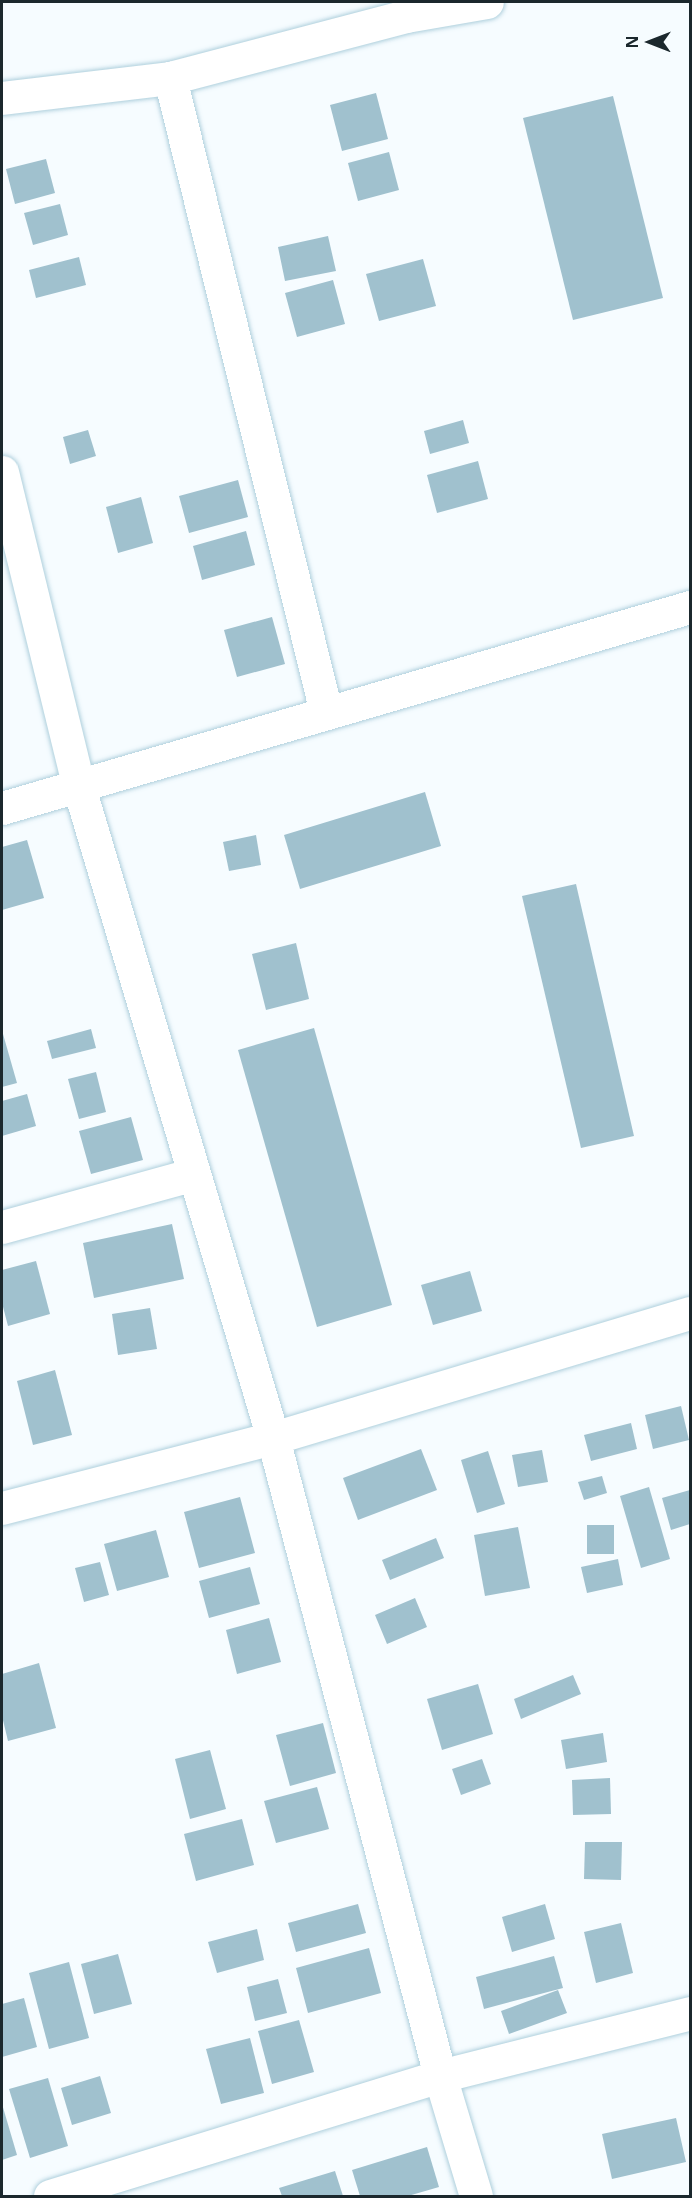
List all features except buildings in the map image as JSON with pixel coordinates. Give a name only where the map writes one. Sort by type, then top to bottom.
[{"type":"street","points":[[2,98],[171,78],[406,16],[487,2]]},
{"type":"street","points":[[171,78],[326,712]]},
{"type":"street","points":[[2,472],[78,784],[273,1438],[440,2076],[476,2196]]},
{"type":"street","points":[[2,808],[78,784],[690,608]]},
{"type":"street","points":[[2,1227],[194,1174]]},
{"type":"street","points":[[2,1508],[273,1438],[690,1313]]},
{"type":"street","points":[[50,2196],[440,2076],[690,2013]]}]
